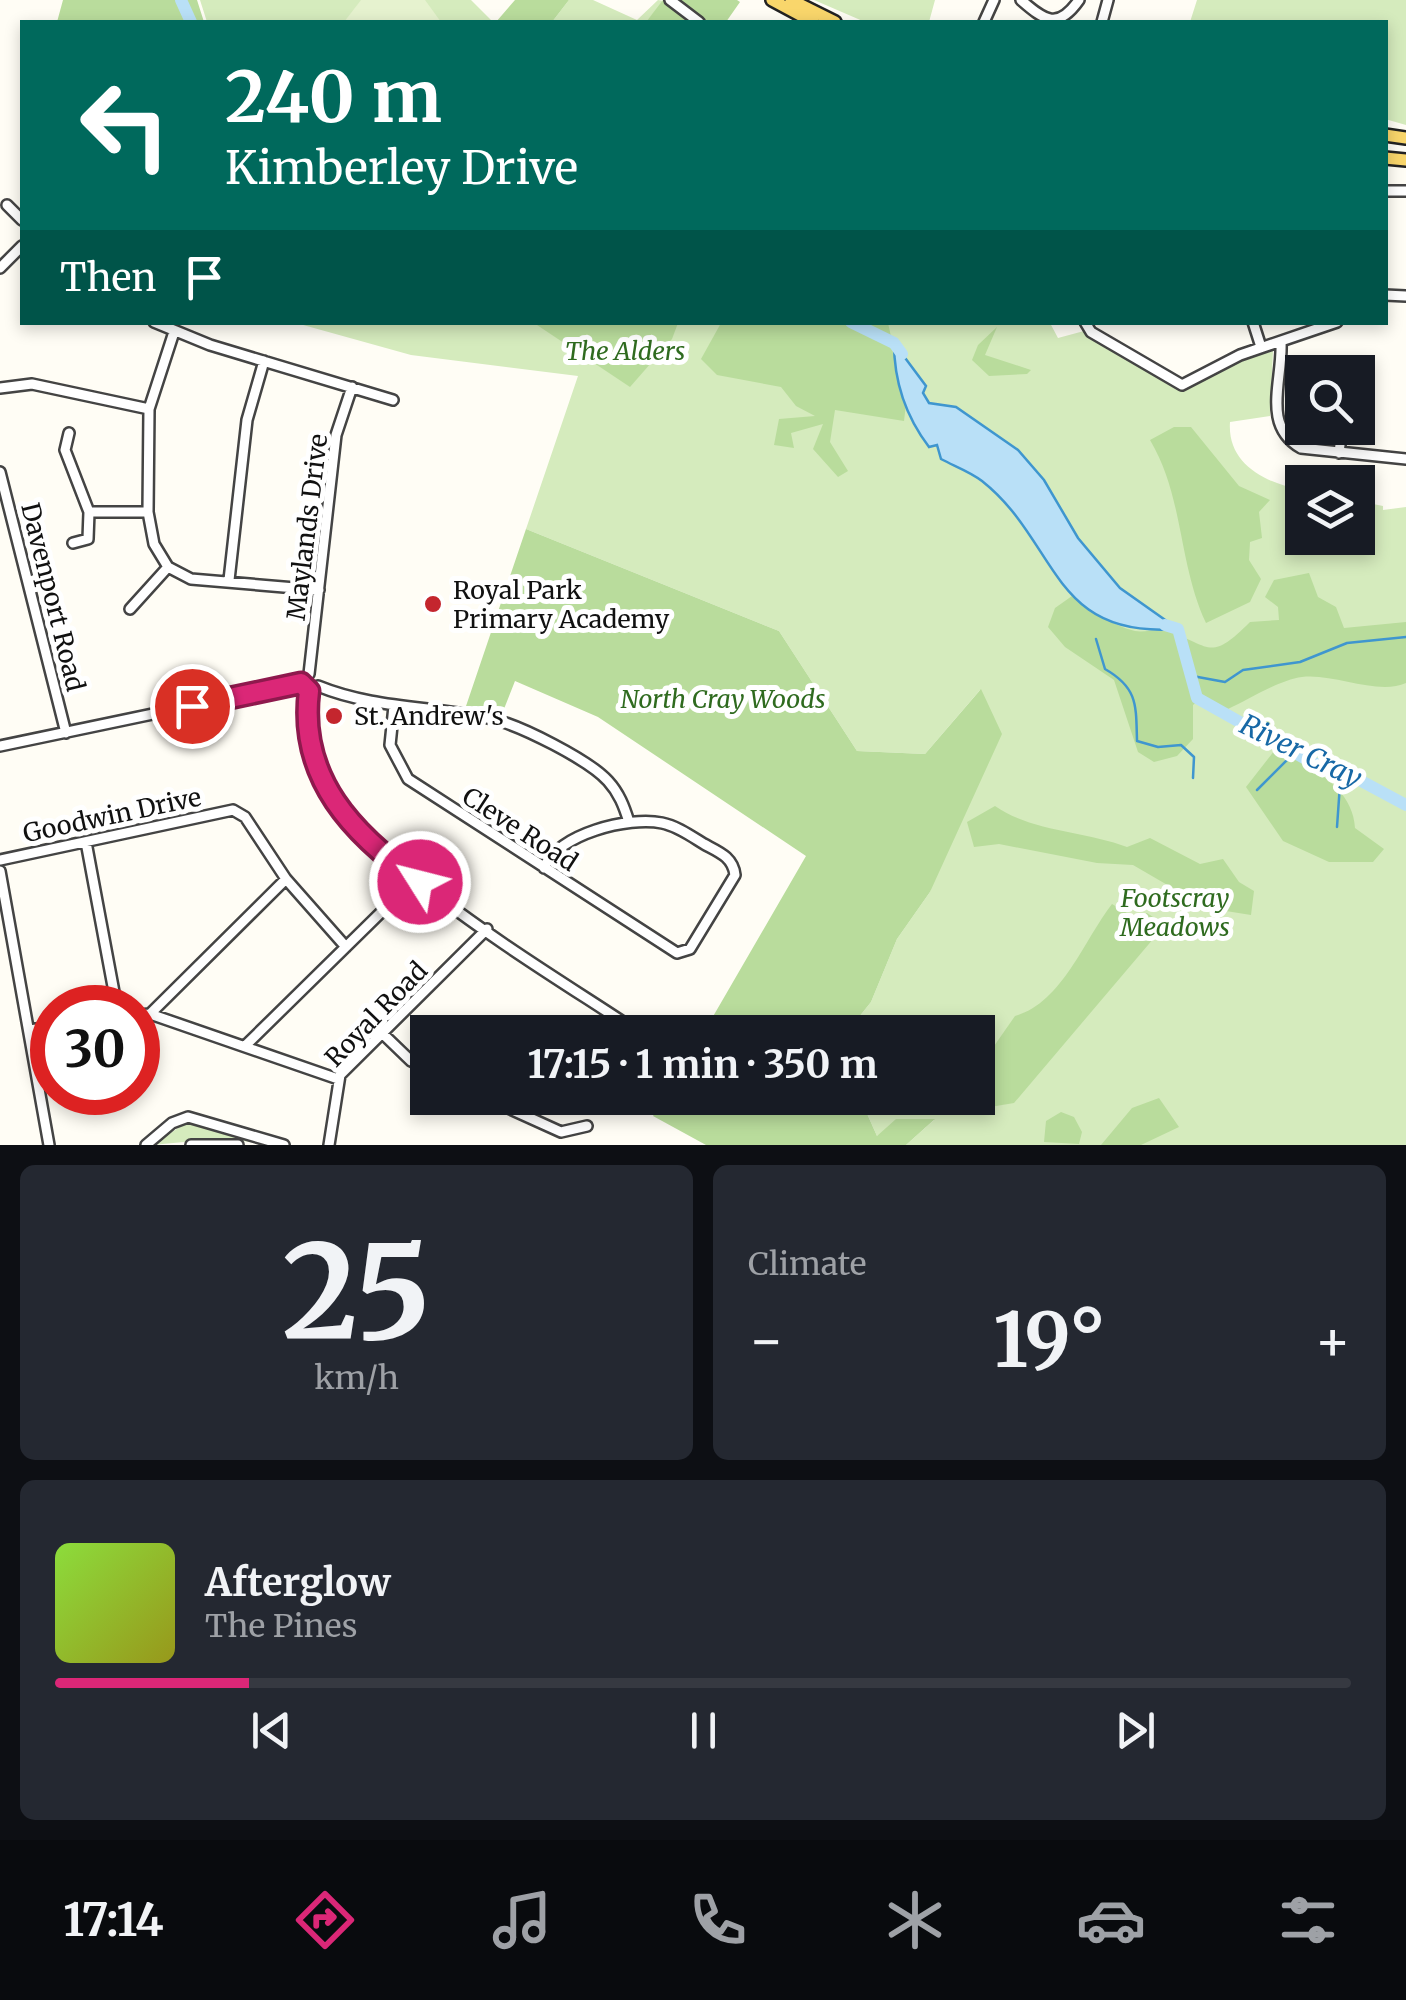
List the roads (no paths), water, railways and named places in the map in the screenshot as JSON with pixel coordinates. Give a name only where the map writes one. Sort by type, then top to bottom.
[{"type":"main road","points":[[772,0],[808,20]]},
{"type":"main road","points":[[791,0],[832,20]]},
{"type":"street","points":[[670,0],[696,20]]},
{"type":"street","points":[[1021,0],[1045,20]]},
{"type":"street","points":[[1061,20],[1079,0]]},
{"type":"street","points":[[7,205],[20,218]]},
{"type":"street","points":[[0,268],[20,248]]},
{"type":"street","points":[[160,325],[264,362],[392,400]]},
{"type":"street","points":[[1087,325],[1092,332],[1182,385],[1261,348],[1329,325]]},
{"type":"street","points":[[1254,325],[1261,348]]},
{"type":"street","points":[[174,332],[149,410],[148,512],[154,544],[168,566],[192,579],[318,590]]},
{"type":"street","points":[[1282,342],[1276,408],[1280,431],[1301,448],[1406,460]]},
{"type":"street","points":[[229,580],[247,420],[264,362]]},
{"type":"street","points":[[0,388],[32,384],[149,410]]},
{"type":"street","name":"Maylands Drive","points":[[309,687],[316,676],[309,674],[336,435],[352,387]]},
{"type":"street","points":[[69,433],[60,451],[89,512],[88,539],[73,543]]},
{"type":"street","points":[[1339,453],[1340,445]]},
{"type":"street","name":"Davenport Road","points":[[0,472],[66,733]]},
{"type":"street","points":[[89,512],[148,512]]},
{"type":"street","points":[[130,608],[168,566]]},
{"type":"street","points":[[309,687],[308,750],[318,773],[369,843],[613,1015]]},
{"type":"street","points":[[0,746],[309,687],[362,702],[493,718],[595,770],[617,792],[629,822],[566,844],[548,858],[544,868]]},
{"type":"street","name":"Cleve Road","points":[[394,706],[390,745],[408,780],[677,953],[690,949],[728,889],[735,870],[723,855],[672,826],[629,822]]},
{"type":"street","name":"Goodwin Drive","points":[[0,860],[233,810],[245,816],[286,879],[346,948]]},
{"type":"street","points":[[86,842],[113,985]]},
{"type":"street","points":[[0,871],[30,1030]]},
{"type":"street","points":[[160,1004],[286,879]]},
{"type":"street","points":[[245,1046],[415,879]]},
{"type":"street","name":"Royal Road","points":[[329,1145],[338,1078],[488,928]]},
{"type":"street","points":[[160,1017],[338,1078]]},
{"type":"street","points":[[383,1034],[410,1061]]},
{"type":"street","points":[[44,1115],[49,1145]]},
{"type":"street","points":[[525,1115],[561,1132],[587,1126]]},
{"type":"street","points":[[146,1145],[172,1123],[188,1117],[284,1145]]},
{"type":"street","points":[[190,1145],[238,1145]]},
{"type":"water","points":[[894,343],[926,386],[923,393],[929,403],[956,407],[1018,450],[1044,480],[1078,538],[1120,588],[1178,629],[1136,628],[1104,619],[1080,603],[1007,505],[978,478],[941,459],[937,445],[929,447],[903,399]]},
{"type":"waterway","name":"River Cray","points":[[181,0],[190,20]]},
{"type":"waterway","name":"River Cray","points":[[857,325],[894,343],[902,354]]},
{"type":"waterway","name":"River Cray","points":[[1165,625],[1178,629],[1197,698],[1313,763],[1337,768],[1406,805]]},
{"type":"waterway","points":[[1187,675],[1225,682],[1243,670],[1300,662],[1347,643],[1406,637]]},
{"type":"waterway","points":[[1096,639],[1105,669],[1124,683],[1133,699],[1137,741],[1158,747],[1181,745],[1194,757],[1193,778]]},
{"type":"waterway","points":[[1257,790],[1294,753]]},
{"type":"waterway","points":[[1337,827],[1341,770]]},
{"type":"place","name":"Royal Park Primary Academy","points":[[433,604]]},
{"type":"place","name":"St. Andrew's","points":[[334,716]]},
{"type":"park label","name":"The Alders","points":[[625,351]]},
{"type":"park label","name":"North Cray Woods","points":[[723,699]]},
{"type":"park label","name":"Footscray Meadows","points":[[1175,912]]}]
